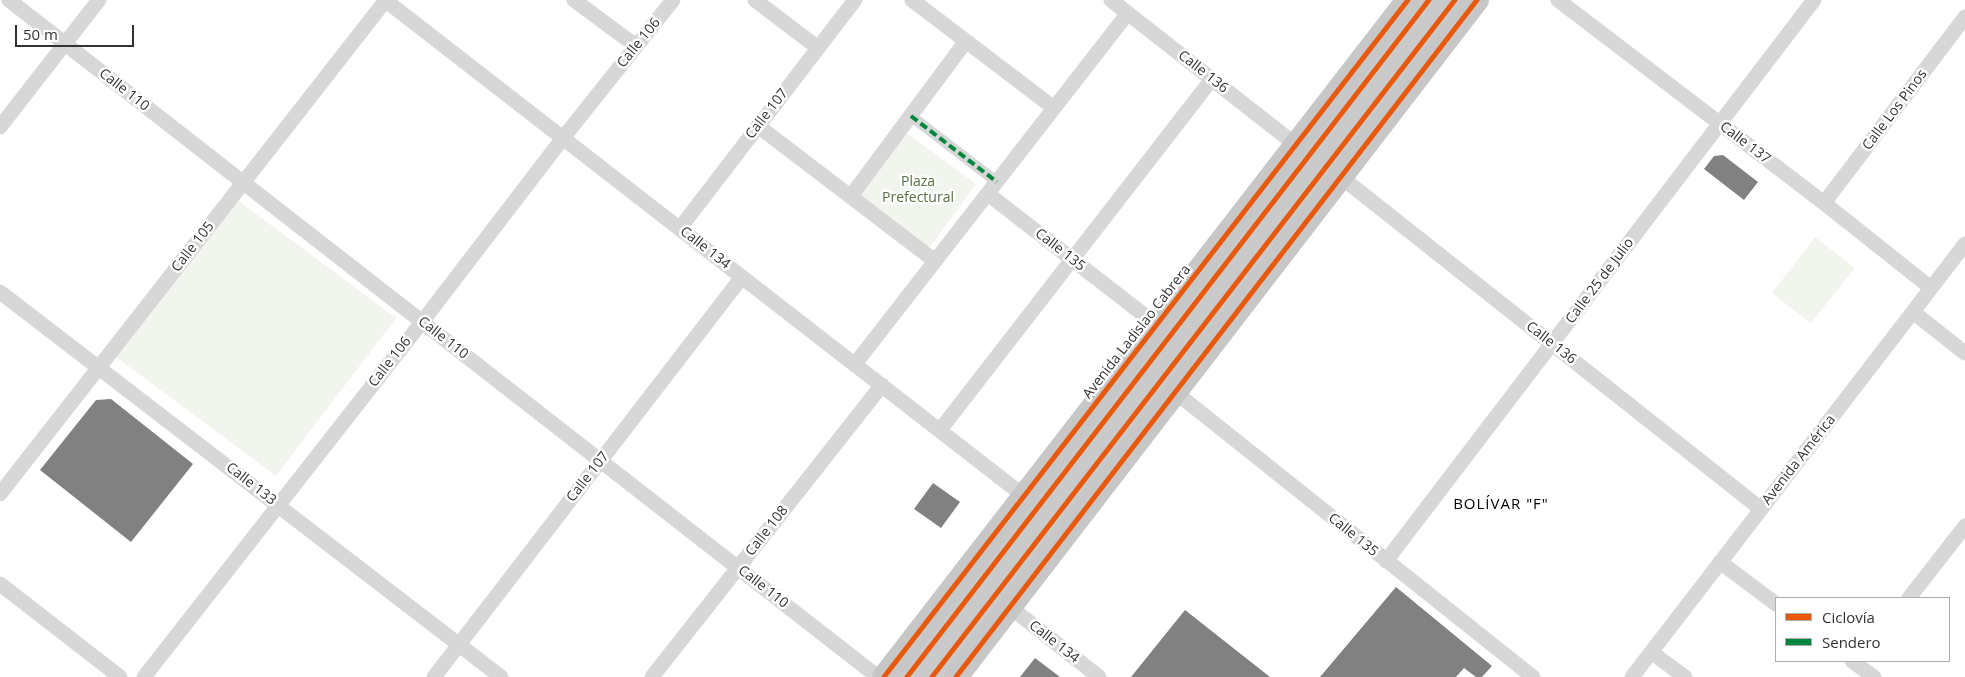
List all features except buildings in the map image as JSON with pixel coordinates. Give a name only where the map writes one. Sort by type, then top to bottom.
[{"type":"highway","name":"Avenida Ladislao Cabrera","points":[[884,677],[1408,0]]},
{"type":"highway","points":[[956,677],[1477,0]]},
{"type":"main road","name":"Avenida Ladislao Cabrera","points":[[908,677],[1429,0]]},
{"type":"main road","points":[[932,677],[1455,0]]},
{"type":"street","name":"Calle 110","points":[[9,0],[878,677]]},
{"type":"street","points":[[0,127],[99,0]]},
{"type":"street","name":"Calle 134","points":[[386,0],[1024,496]]},
{"type":"street","name":"Calle 105","points":[[0,494],[386,0]]},
{"type":"street","points":[[574,0],[636,46]]},
{"type":"street","name":"Calle 106","points":[[144,677],[279,506],[563,138],[673,0]]},
{"type":"street","points":[[755,0],[818,48]]},
{"type":"street","name":"Calle 107","points":[[680,228],[855,0]]},
{"type":"street","points":[[912,0],[1054,108]]},
{"type":"street","name":"Calle 136","points":[[1110,0],[1296,145]]},
{"type":"street","name":"Calle 137","points":[[1558,0],[1824,203],[1931,288]]},
{"type":"street","name":"Calle 25 de Julio","points":[[1386,561],[1814,0]]},
{"type":"street","points":[[855,364],[1128,13]]},
{"type":"street","name":"Calle Los Pinos","points":[[1824,203],[1965,17]]},
{"type":"street","points":[[851,196],[966,41]]},
{"type":"street","points":[[940,430],[1071,258],[1212,79]]},
{"type":"street","name":"Calle 135","points":[[911,116],[1071,258],[1157,325]]},
{"type":"street","points":[[758,126],[935,261]]},
{"type":"street","name":"Calle 136","points":[[1341,177],[1761,509]]},
{"type":"street","name":"Avenida América","points":[[1632,677],[1965,244]]},
{"type":"street","name":"Calle 107","points":[[434,677],[742,277]]},
{"type":"street","name":"Calle 133","points":[[0,292],[501,677]]},
{"type":"street","points":[[1912,312],[1965,353]]},
{"type":"street","name":"Calle 108","points":[[652,677],[882,385]]},
{"type":"street","name":"Calle 135","points":[[1175,392],[1533,677]]},
{"type":"street","points":[[1911,597],[1965,526]]},
{"type":"street","points":[[1720,562],[1775,603]]},
{"type":"street","points":[[0,584],[120,677]]},
{"type":"street","name":"Calle 134","points":[[1010,607],[1099,677]]},
{"type":"street","points":[[1651,652],[1685,677]]},
{"type":"street","points":[[1855,666],[1874,677]]},
{"type":"green space","name":"Plaza Prefectural","points":[[907,133],[976,184],[929,248],[859,196]]},
{"type":"green space","points":[[236,199],[396,318],[276,476],[116,357]]},
{"type":"green space","points":[[1815,237],[1855,268],[1811,323],[1772,293]]},
{"type":"marked path","points":[[911,116],[997,182]]},
{"type":"cycle path","points":[[884,677],[1408,0]]},
{"type":"cycle path","points":[[907,677],[1429,0]]},
{"type":"cycle path","points":[[932,677],[1455,0]]},
{"type":"cycle path","points":[[956,677],[1477,0]]},
{"type":"district","name":"BOLÍVAR \"F\"","points":[[1501,505]]}]
